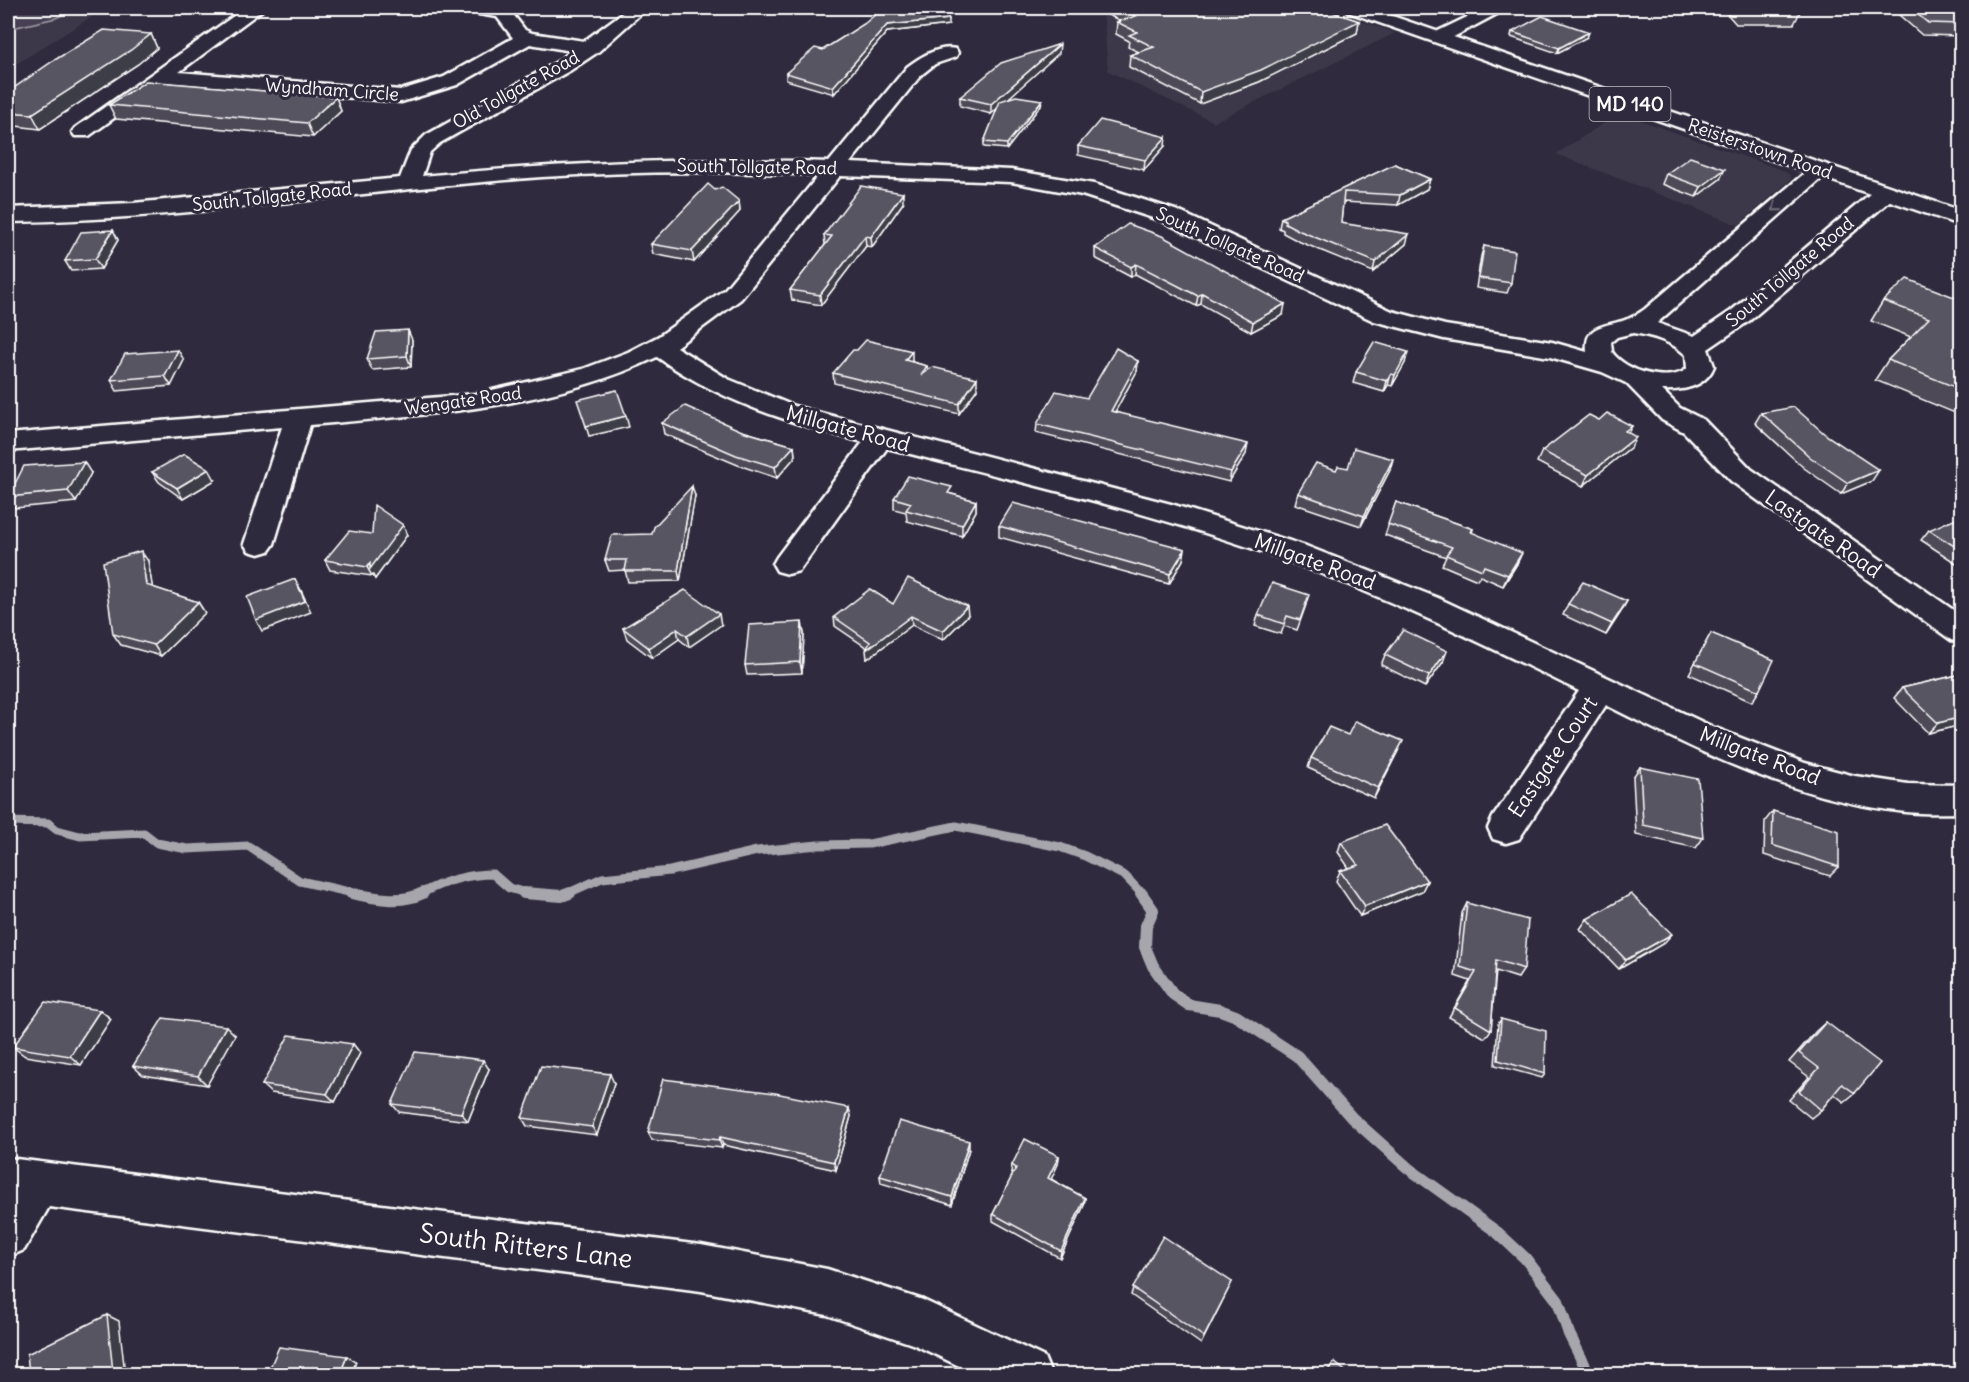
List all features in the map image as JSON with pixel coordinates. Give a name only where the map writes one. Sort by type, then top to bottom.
[{"type":"street","points":[[82,132],[256,8]]},
{"type":"street","points":[[472,8],[503,13],[519,34],[527,38],[591,48]]},
{"type":"street","name":"Old Tollgate Road","points":[[408,184],[422,150],[433,139],[528,87],[591,48],[639,8]]},
{"type":"street","name":"Reisterstown Road","points":[[1354,8],[1962,219]]},
{"type":"street","points":[[1440,37],[1499,8]]},
{"type":"street","name":"Wyndham Circle","points":[[160,76],[401,96],[428,91],[450,81],[527,38]]},
{"type":"street","name":"Wengate Road","points":[[8,443],[425,408],[531,391],[576,378],[658,346],[702,318],[732,294],[914,71],[928,60],[949,53]]},
{"type":"street","name":"South Tollgate Road","points":[[8,215],[133,210],[408,184],[614,168],[735,165],[1011,176],[1095,192],[1161,212],[1214,234],[1383,316],[1420,327],[1552,350],[1610,366],[1634,377]]},
{"type":"street","name":"South Tollgate Road","points":[[1478,338],[1583,334],[1621,328],[1654,314],[1820,170]]},
{"type":"street","name":"South Tollgate Road","points":[[1693,348],[1740,316],[1885,193]]},
{"type":"street","points":[[1610,366],[1597,346],[1598,340],[1621,328],[1671,334],[1693,348],[1700,357],[1701,365],[1698,373],[1690,378],[1668,383],[1634,377]]},
{"type":"street","name":"Millgate Road","points":[[658,346],[684,367],[717,385],[802,419],[1209,524],[1282,548],[1464,622],[1732,749],[1785,770],[1841,786],[1900,798],[1962,799]]},
{"type":"street","name":"Lastgate Road","points":[[1634,377],[1671,414],[1694,426],[1741,476],[1962,632]]},
{"type":"street","points":[[1690,378],[1698,412],[1694,426]]},
{"type":"street","points":[[259,544],[298,419]]},
{"type":"street","points":[[788,564],[880,438]]},
{"type":"street","name":"Eastgate Court","points":[[1506,828],[1600,687]]},
{"type":"street","points":[[8,1234],[22,1182]]},
{"type":"street","name":"South Ritters Lane","points":[[22,1182],[701,1268],[816,1289],[923,1324],[1027,1374]]},
{"type":"shaded area","points":[[8,8],[106,8],[8,69]]},
{"type":"shaded area","points":[[8,8],[76,8],[56,18],[8,29]]},
{"type":"shaded area","points":[[1096,8],[1323,8],[1395,33],[1214,122],[1108,71],[1103,11]]},
{"type":"shaded area","points":[[1620,113],[1782,170],[1790,175],[1791,179],[1738,225],[1556,154]]},
{"type":"building","points":[[883,8],[943,8],[949,19],[887,25],[833,87],[786,73],[815,48],[823,50],[864,24]]},
{"type":"building","points":[[1118,8],[1321,8],[1359,21],[1261,70],[1201,92],[1130,55],[1154,47],[1129,35],[1137,32],[1117,22],[1136,16]]},
{"type":"building","points":[[1910,8],[1962,8],[1962,24],[1928,23]]},
{"type":"building","points":[[1542,16],[1589,32],[1559,48],[1512,32]]},
{"type":"building","points":[[104,30],[151,34],[131,50],[32,114],[8,112],[8,92]]},
{"type":"building","points":[[1060,44],[991,104],[960,97],[1001,63]]},
{"type":"building","points":[[146,81],[336,97],[307,123],[109,105]]},
{"type":"building","points":[[1016,96],[1042,100],[1007,144],[984,142],[1000,101]]},
{"type":"building","points":[[1100,120],[1166,137],[1145,160],[1078,146]]},
{"type":"building","points":[[1690,157],[1725,169],[1701,187],[1666,174]]},
{"type":"building","points":[[1395,164],[1430,179],[1400,195],[1344,192],[1341,223],[1409,234],[1375,262],[1300,231],[1285,223],[1285,220],[1281,218]]},
{"type":"building","points":[[708,184],[715,190],[722,187],[739,201],[692,251],[651,244]]},
{"type":"building","points":[[861,186],[903,193],[871,237],[865,236],[820,295],[790,290],[832,236],[824,235]]},
{"type":"building","points":[[1128,224],[1162,236],[1285,304],[1253,322],[1202,293],[1198,296],[1136,264],[1131,267],[1095,248]]},
{"type":"building","points":[[113,230],[95,259],[65,261],[81,232]]},
{"type":"building","points":[[1484,246],[1515,251],[1511,283],[1479,278]]},
{"type":"building","points":[[1907,279],[1962,300],[1962,390],[1888,360],[1929,318],[1883,301]]},
{"type":"building","points":[[408,330],[407,356],[367,359],[376,332]]},
{"type":"building","points":[[866,340],[912,351],[905,360],[927,366],[921,375],[932,367],[977,378],[959,404],[833,373],[853,350],[857,350]]},
{"type":"building","points":[[1374,342],[1408,352],[1395,375],[1391,374],[1387,381],[1356,372]]},
{"type":"building","points":[[1116,348],[1138,361],[1111,411],[1248,444],[1231,472],[1037,424],[1056,391],[1087,398]]},
{"type":"building","points":[[178,350],[165,376],[111,380],[125,354]]},
{"type":"building","points":[[617,390],[626,416],[586,426],[577,400]]},
{"type":"building","points":[[685,406],[742,431],[794,446],[775,467],[736,455],[662,423]]},
{"type":"building","points":[[1794,407],[1826,435],[1879,470],[1848,483],[1810,457],[1761,413]]},
{"type":"building","points":[[1607,413],[1632,426],[1625,431],[1636,437],[1588,475],[1542,451],[1589,415],[1599,420]]},
{"type":"building","points":[[1354,448],[1393,459],[1364,516],[1298,493],[1316,463],[1336,470],[1338,466],[1348,468]]},
{"type":"building","points":[[184,454],[209,469],[177,488],[152,472]]},
{"type":"building","points":[[84,462],[68,491],[8,497],[24,466]]},
{"type":"building","points":[[908,476],[952,487],[948,493],[976,501],[962,525],[906,510],[911,503],[894,498]]},
{"type":"building","points":[[692,486],[678,571],[625,571],[627,560],[605,560],[612,535],[652,534],[654,527]]},
{"type":"building","points":[[1396,502],[1473,529],[1471,532],[1522,553],[1508,575],[1484,566],[1482,570],[1446,555],[1452,547],[1388,524]]},
{"type":"building","points":[[1013,503],[1185,549],[1170,574],[999,526]]},
{"type":"building","points":[[374,505],[403,525],[370,569],[370,563],[367,567],[325,560],[349,531],[372,534]]},
{"type":"building","points":[[1956,518],[1962,522],[1962,551],[1929,530]]},
{"type":"building","points":[[141,551],[146,585],[198,602],[154,645],[113,634],[103,562]]},
{"type":"building","points":[[908,578],[967,606],[943,631],[911,616],[866,650],[870,642],[834,617],[870,589],[893,604]]},
{"type":"building","points":[[295,579],[305,601],[256,620],[247,597]]},
{"type":"building","points":[[1583,582],[1627,601],[1612,624],[1568,604]]},
{"type":"building","points":[[1272,583],[1309,595],[1300,620],[1287,616],[1284,624],[1258,615]]},
{"type":"building","points":[[685,590],[719,614],[687,636],[677,629],[649,648],[623,628]]},
{"type":"building","points":[[802,622],[800,662],[745,665],[749,625]]},
{"type":"building","points":[[1403,630],[1447,651],[1429,676],[1385,655]]},
{"type":"building","points":[[1711,633],[1774,660],[1759,691],[1695,663]]},
{"type":"building","points":[[1962,674],[1962,717],[1938,723],[1902,688]]},
{"type":"building","points":[[1355,721],[1403,741],[1378,788],[1311,758],[1329,727],[1348,735]]},
{"type":"building","points":[[1640,767],[1698,779],[1703,838],[1643,825]]},
{"type":"building","points":[[1773,811],[1839,831],[1839,867],[1772,845]]},
{"type":"building","points":[[1385,825],[1427,881],[1365,906],[1340,871],[1358,865],[1341,842]]},
{"type":"building","points":[[1631,894],[1672,934],[1626,960],[1587,919]]},
{"type":"building","points":[[1467,903],[1528,920],[1524,969],[1496,960],[1491,1030],[1455,1008],[1476,972],[1460,967]]},
{"type":"building","points":[[45,1002],[100,1010],[70,1056],[13,1047]]},
{"type":"building","points":[[163,1018],[226,1026],[198,1076],[133,1066]]},
{"type":"building","points":[[1501,1019],[1546,1031],[1545,1074],[1498,1060]]},
{"type":"building","points":[[1826,1022],[1880,1063],[1855,1093],[1842,1084],[1821,1110],[1799,1091],[1819,1068],[1799,1053]]},
{"type":"building","points":[[289,1035],[353,1044],[327,1094],[262,1085]]},
{"type":"building","points":[[415,1052],[483,1060],[461,1113],[392,1104]]},
{"type":"building","points":[[541,1066],[610,1074],[592,1127],[522,1118]]},
{"type":"building","points":[[663,1079],[775,1093],[849,1108],[834,1162],[720,1137],[719,1140],[648,1132]]},
{"type":"building","points":[[899,1121],[969,1141],[952,1197],[880,1176]]},
{"type":"building","points":[[1025,1139],[1059,1156],[1048,1178],[1085,1198],[1061,1251],[993,1214],[1016,1168],[1012,1165]]},
{"type":"building","points":[[1163,1236],[1232,1282],[1204,1337],[1133,1288]]},
{"type":"building","points":[[107,1315],[113,1372],[109,1374],[29,1374],[27,1354]]},
{"type":"building","points":[[279,1347],[347,1356],[340,1374],[267,1374]]},
{"type":"building","points":[[1334,1362],[1349,1374],[1325,1374]]},
{"type":"building","points":[[415,1366],[475,1374],[411,1374]]},
{"type":"waterway","points":[[8,822],[48,823],[57,830],[80,836],[144,833],[157,843],[187,849],[248,846],[300,881],[358,894]]},
{"type":"waterway","points":[[566,894],[602,878],[670,871],[757,851],[818,845],[869,844],[956,826],[1060,847],[1085,856],[1125,876],[1142,894]]},
{"type":"waterway","points":[[420,894],[455,880],[474,875],[493,874],[509,888],[526,893]]},
{"type":"waterway","points":[[351,893],[397,899],[423,893]]},
{"type":"waterway","points":[[526,893],[562,896],[570,893]]},
{"type":"waterway","points":[[1141,893],[1153,910],[1146,926],[1145,947],[1153,966],[1173,994],[1189,1005],[1220,1010],[1236,1016],[1297,1056],[1352,1118],[1408,1168],[1497,1232],[1525,1258],[1558,1301],[1569,1334],[1589,1374]]}]
